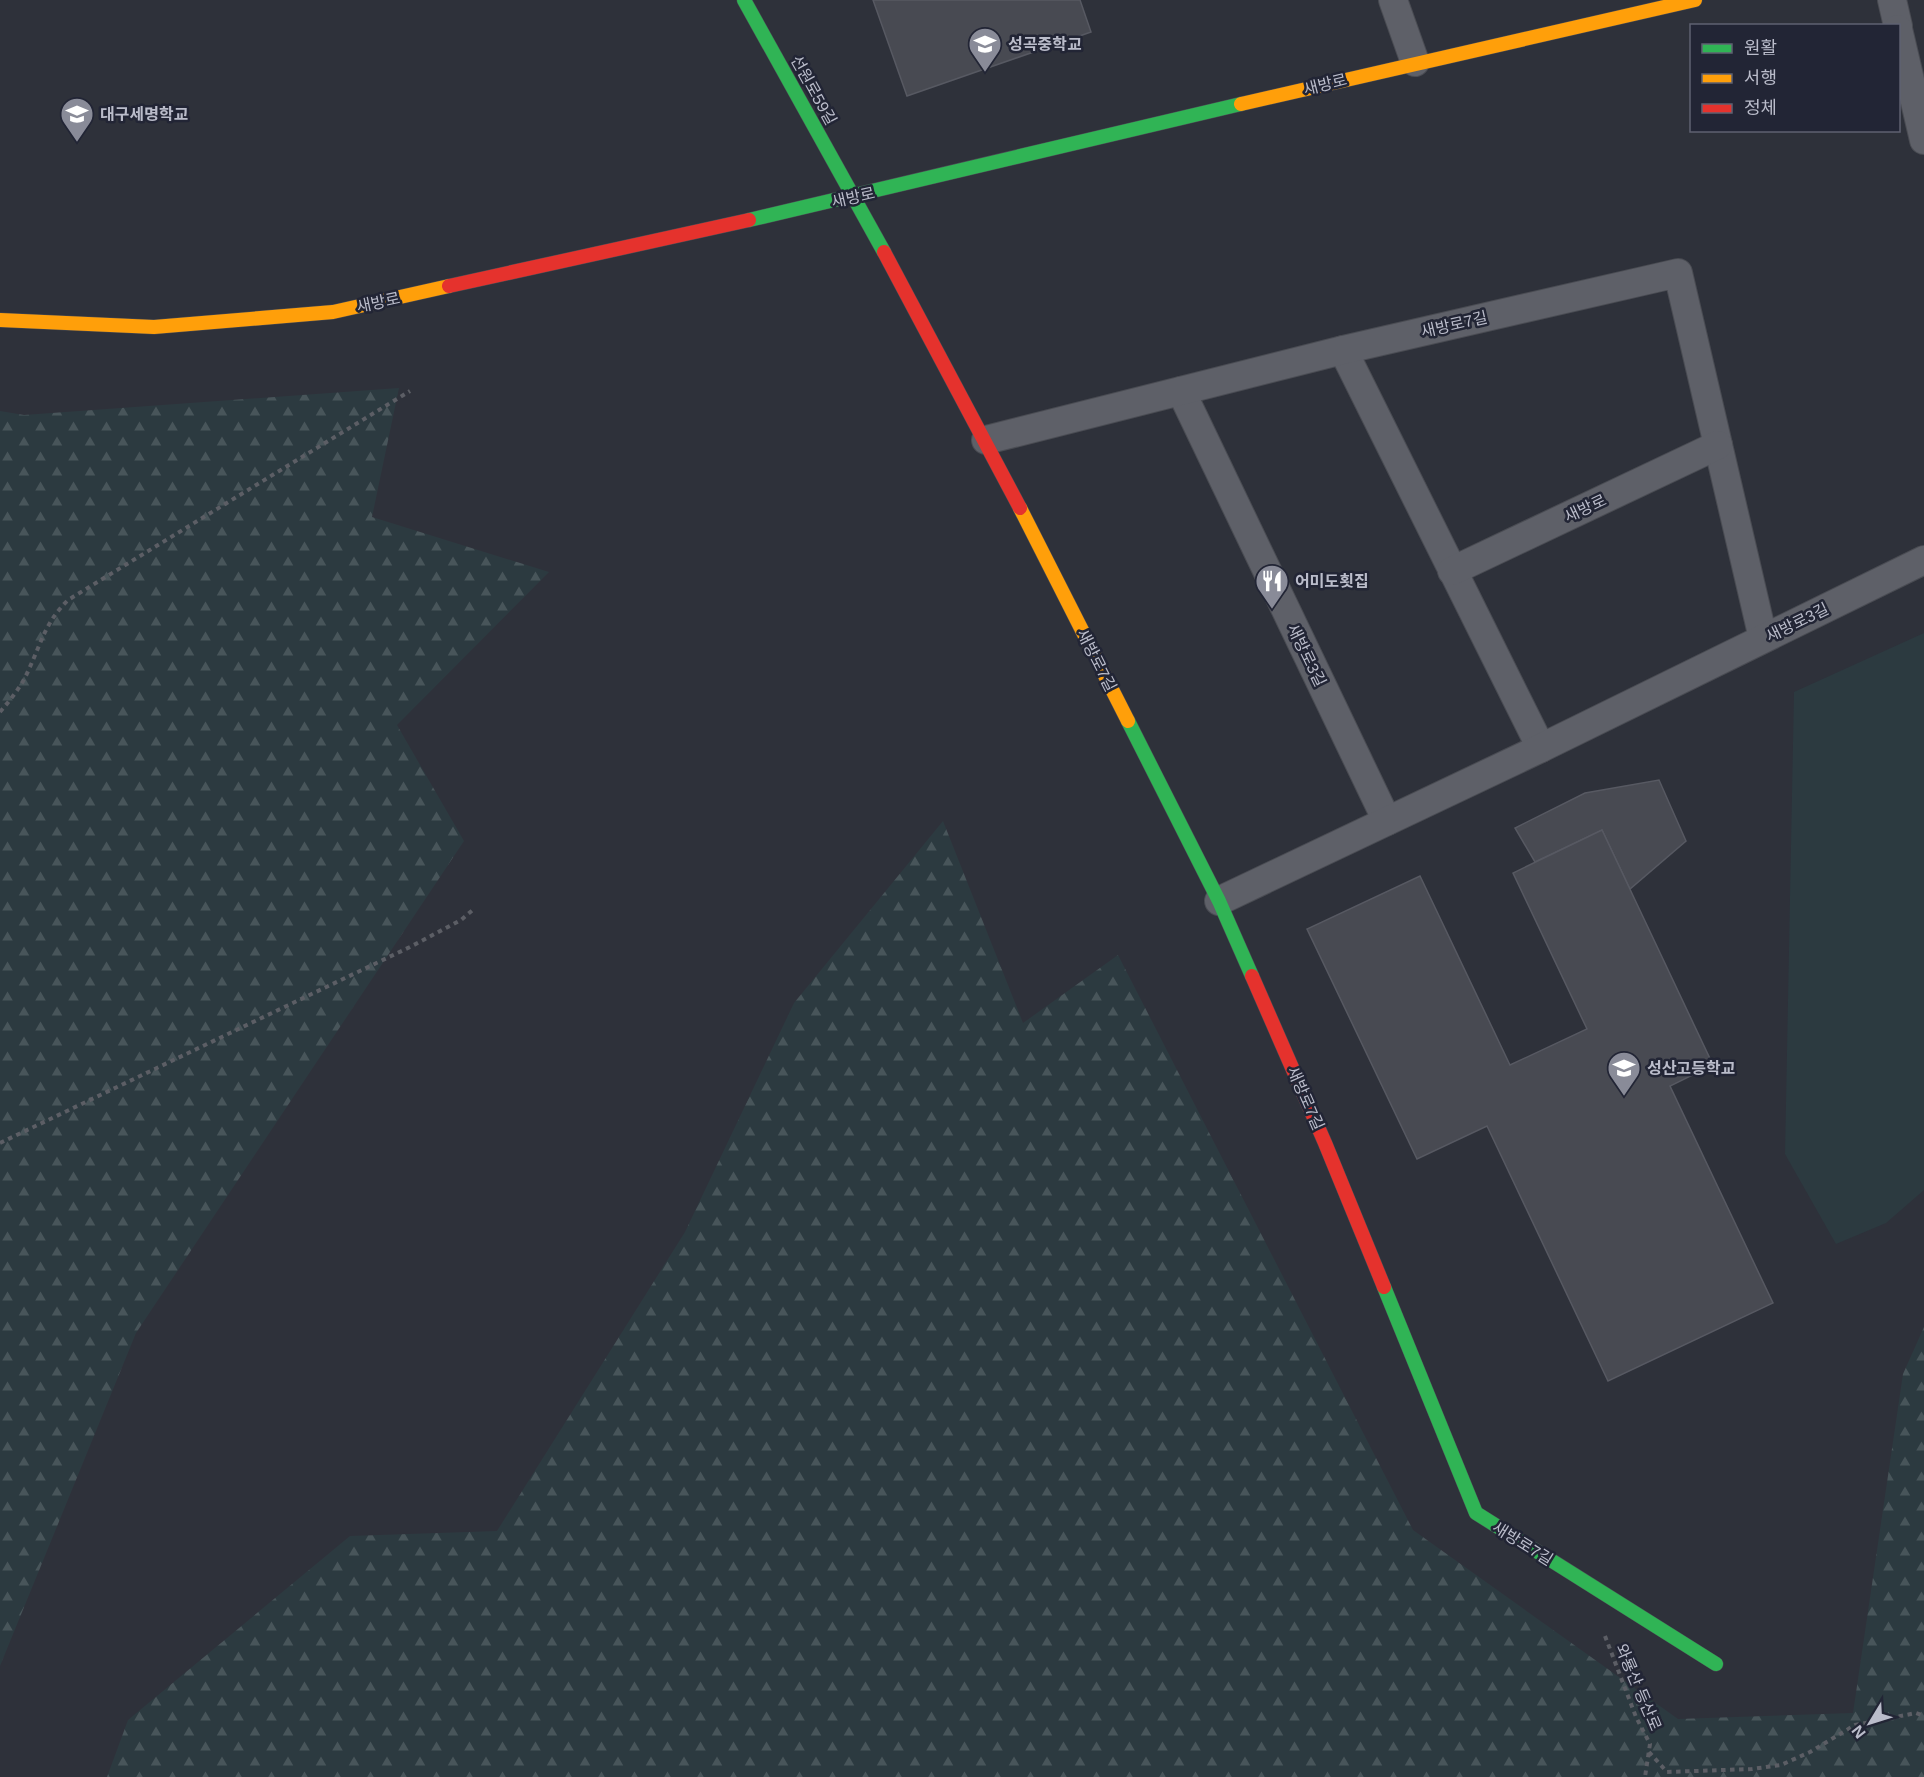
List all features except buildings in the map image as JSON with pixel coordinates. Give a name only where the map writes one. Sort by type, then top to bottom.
[{"type":"street","name":"선원로59길","points":[[744,0],[855,197]]},
{"type":"street","points":[[1393,0],[1415,62]]},
{"type":"street","name":"새방로","points":[[0,321],[154,327],[333,312],[855,197],[1415,62],[1695,0]]},
{"type":"street","points":[[1892,0],[1897,24]]},
{"type":"street","points":[[1900,36],[1924,140]]},
{"type":"street","name":"새방로7길","points":[[855,197],[986,440],[1219,901],[1325,1143],[1476,1513],[1716,1664]]},
{"type":"street","name":"새방로7길","points":[[986,440],[1343,350],[1678,273],[1718,445]]},
{"type":"street","points":[[1343,350],[1541,748]]},
{"type":"street","name":"새방로3길","points":[[1181,391],[1387,821]]},
{"type":"street","name":"새방로","points":[[1452,571],[1718,445]]},
{"type":"street","points":[[1718,445],[1763,638]]},
{"type":"street","name":"새방로3길","points":[[1219,901],[1541,748],[1924,560]]},
{"type":"path","points":[[0,712],[18,691],[29,671],[52,616],[68,600],[410,391]]},
{"type":"path","points":[[0,1143],[410,947],[461,920],[475,908]]},
{"type":"path","name":"와룡산 등산로","points":[[1605,1634],[1636,1717],[1650,1744],[1645,1777]]},
{"type":"path","points":[[1649,1752],[1667,1772],[1752,1769],[1781,1765],[1810,1752],[1855,1725],[1916,1713],[1924,1716]]},
{"type":"green space","points":[[399,388],[372,517],[549,572],[397,725],[464,841],[136,1333],[0,1666],[0,411],[24,415]]},
{"type":"green space","points":[[1924,633],[1924,1190],[1886,1223],[1836,1244],[1785,1154],[1794,692]]},
{"type":"green space","points":[[943,821],[1023,1023],[1118,955],[1413,1530],[1678,1719],[1853,1713],[1903,1374],[1924,1327],[1924,1777],[107,1777],[128,1720],[350,1536],[497,1531],[685,1232],[794,1003]]},
{"type":"traffic: fast","points":[[744,0],[884,252]]},
{"type":"traffic: fast","points":[[749,220],[1241,104]]},
{"type":"traffic: fast","points":[[1128,721],[1219,901],[1252,976]]},
{"type":"traffic: fast","points":[[1384,1287],[1476,1513],[1716,1664]]},
{"type":"traffic: slow","points":[[1241,104],[1695,0]]},
{"type":"traffic: slow","points":[[0,320],[154,327],[333,312],[449,286]]},
{"type":"traffic: slow","points":[[1020,508],[1128,721]]},
{"type":"traffic: jam","points":[[449,286],[749,220]]},
{"type":"traffic: jam","points":[[884,252],[1020,508]]},
{"type":"traffic: jam","points":[[1252,976],[1325,1143],[1384,1287]]},
{"type":"place","name":"성곡중학교","points":[[985,73]]},
{"type":"place","name":"대구세명학교","points":[[77,143]]},
{"type":"place","name":"어미도횟집","points":[[1272,610]]},
{"type":"place","name":"성산고등학교","points":[[1624,1097]]}]
